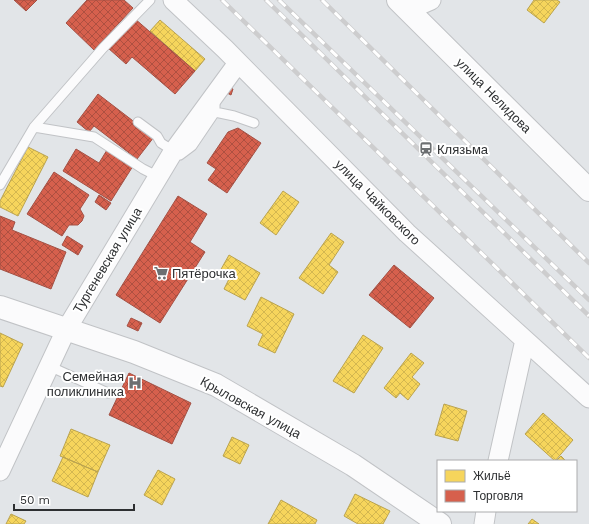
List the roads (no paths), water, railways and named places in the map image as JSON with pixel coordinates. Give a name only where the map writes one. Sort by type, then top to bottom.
[{"type":"street","name":"улица Чайковского","points":[[173,0],[408,233],[589,398]]},
{"type":"street","points":[[403,5],[431,0]]},
{"type":"street","name":"улица Нелидова","points":[[403,5],[589,190]]},
{"type":"street","name":"Тургеневская улица","points":[[0,471],[66,330],[157,176],[173,152],[213,106],[238,63]]},
{"type":"street","name":"Крыловская улица","points":[[0,307],[134,352],[216,385],[353,465],[440,524]]},
{"type":"street","points":[[498,460],[525,340]]},
{"type":"street","points":[[484,524],[486,512]]},
{"type":"lane","points":[[0,184],[34,127],[103,48],[150,0]]},
{"type":"lane","points":[[213,106],[254,123]]},
{"type":"lane","points":[[138,122],[157,136],[161,144],[173,152]]},
{"type":"lane","points":[[34,127],[94,137],[157,176]]},
{"type":"lane","points":[[49,366],[108,393]]},
{"type":"railway","points":[[222,0],[589,358]]},
{"type":"railway","points":[[266,0],[589,316]]},
{"type":"railway","points":[[279,0],[589,300]]},
{"type":"railway","points":[[322,0],[589,263]]},
{"type":"place","name":"Клязьма","points":[[426,149]]},
{"type":"place","name":"Пятёрочка","points":[[161,273]]},
{"type":"place","name":"Семейная поликлиника","points":[[135,383]]}]
